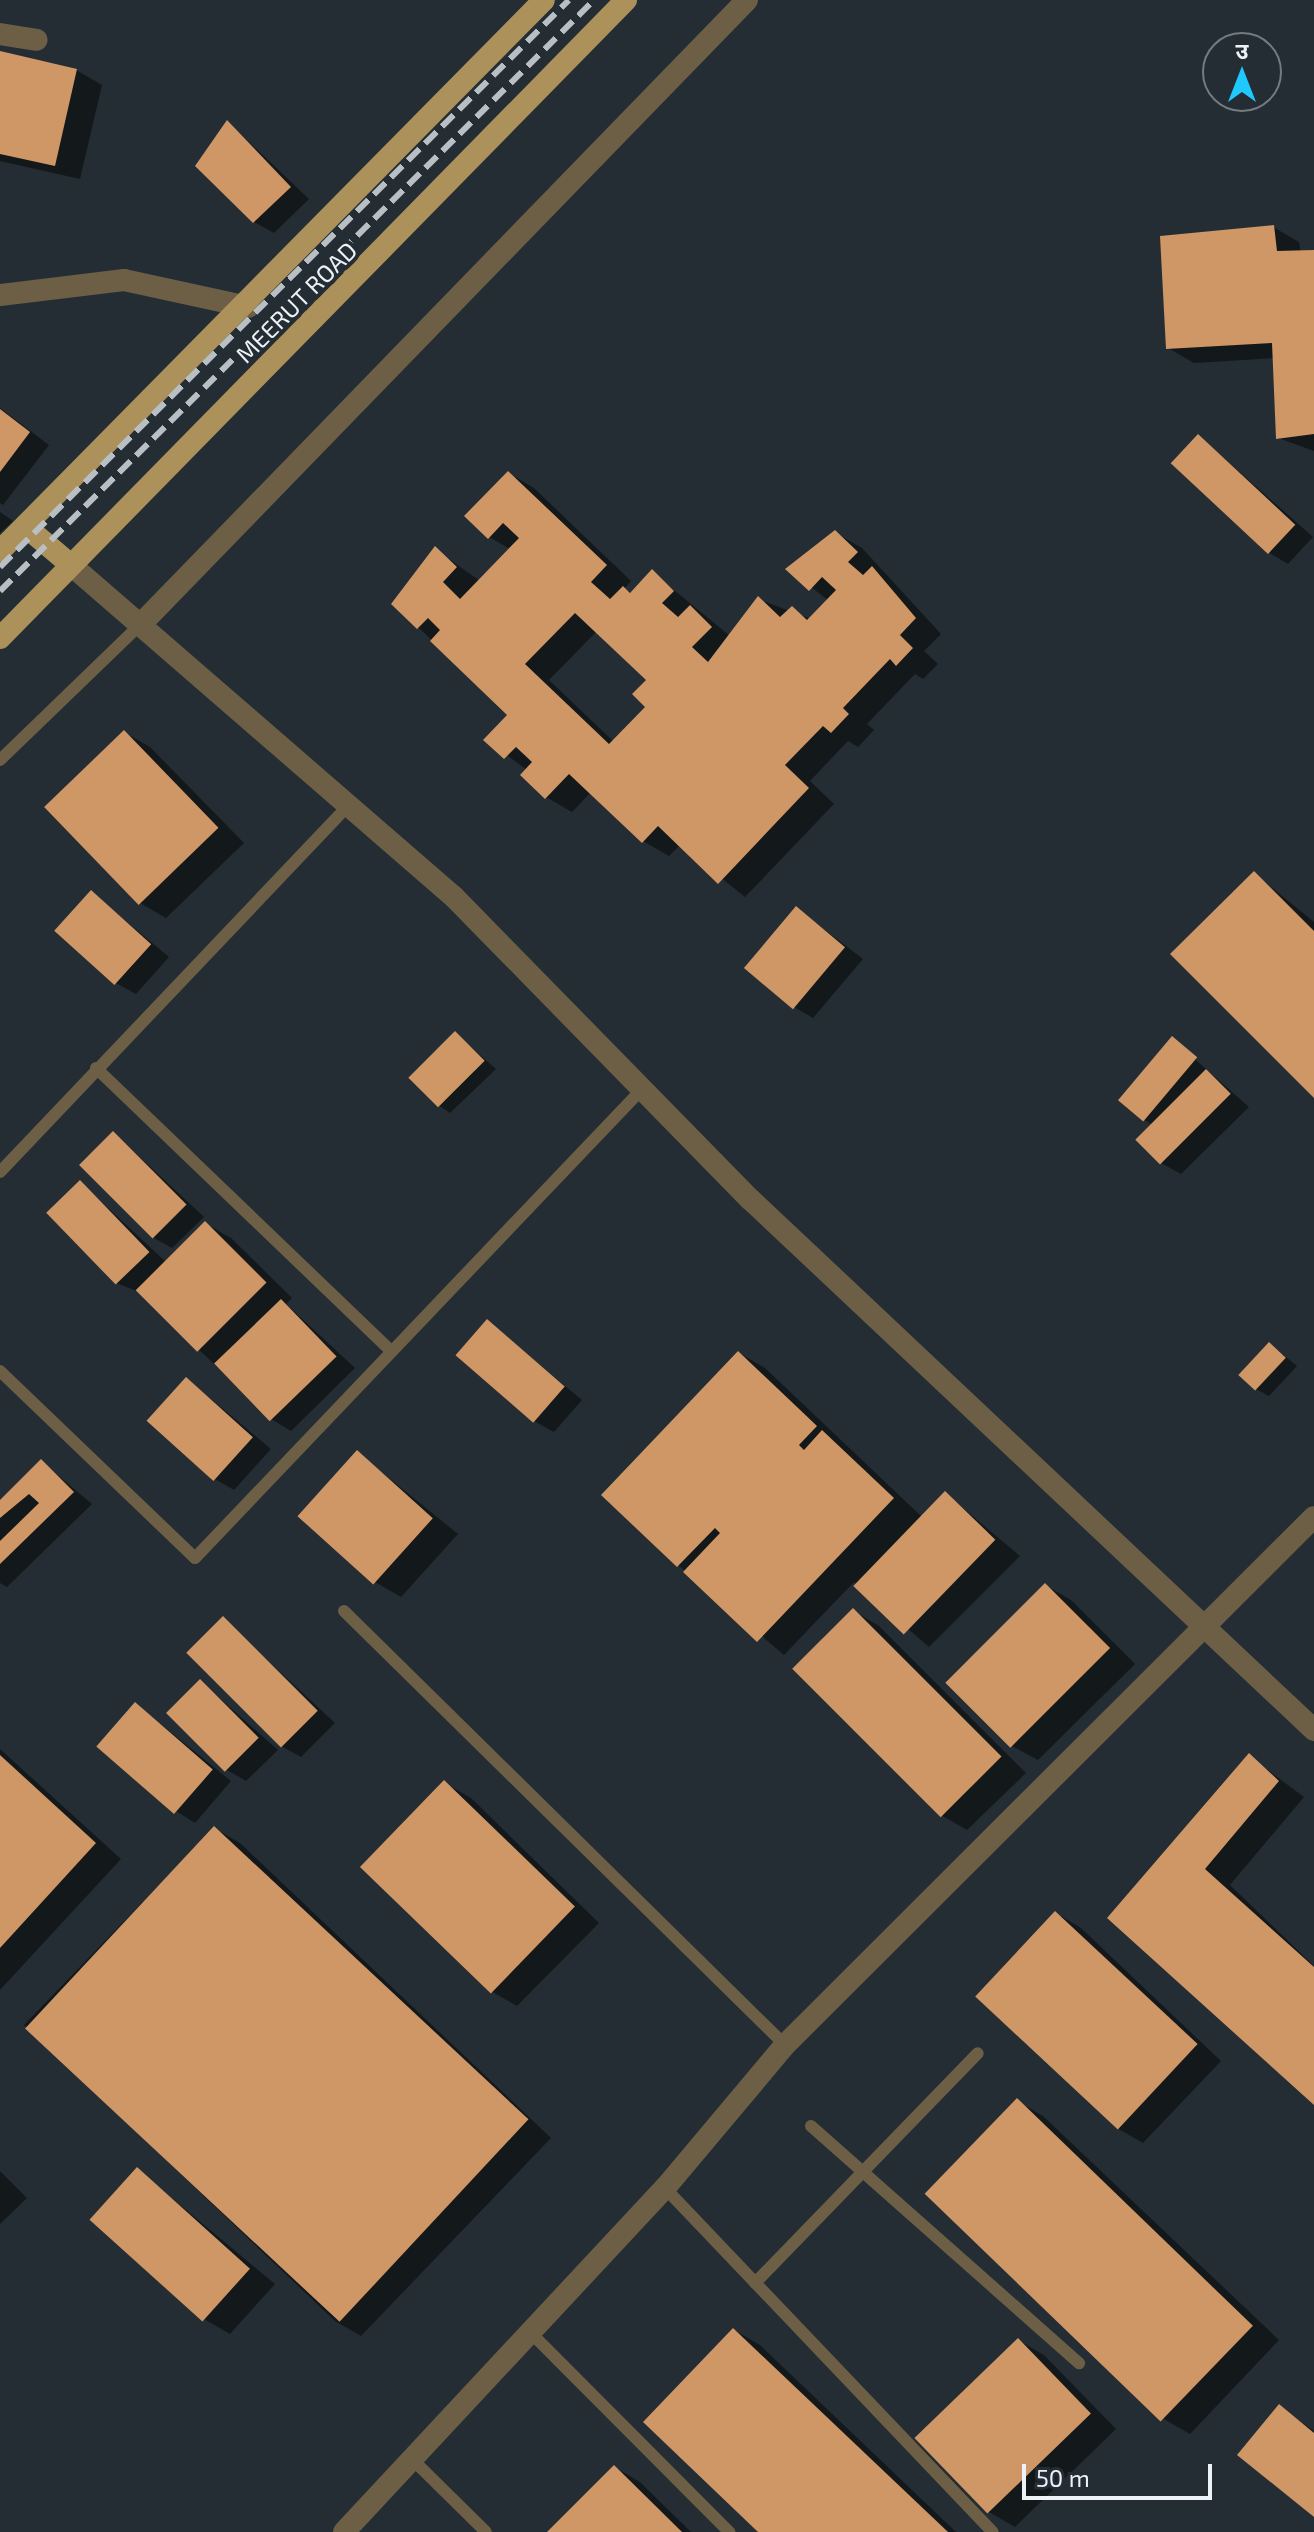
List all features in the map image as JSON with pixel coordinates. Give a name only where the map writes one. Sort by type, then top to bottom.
[{"type":"main road","name":"MEERUT ROAD","points":[[0,551],[248,307],[544,0]]},
{"type":"main road","name":"MEERUT ROAD","points":[[0,638],[626,0]]},
{"type":"main road","points":[[25,526],[71,565]]},
{"type":"street","points":[[143,622],[747,0]]},
{"type":"street","points":[[0,34],[37,40]]},
{"type":"street","points":[[0,295],[124,280],[248,307]]},
{"type":"street","points":[[71,565],[143,622],[347,807],[454,897],[644,1087],[750,1199],[1205,1631],[1314,1730]]},
{"type":"street","points":[[344,2532],[665,2188],[785,2045],[1205,1631],[1314,1517]]},
{"type":"lane","points":[[0,760],[143,622]]},
{"type":"lane","points":[[0,1172],[347,807]]},
{"type":"lane","points":[[96,1068],[391,1351]]},
{"type":"lane","points":[[0,1371],[195,1558],[644,1087]]},
{"type":"lane","points":[[344,1611],[785,2045]]},
{"type":"lane","points":[[755,2283],[978,2053]]},
{"type":"lane","points":[[811,2126],[865,2169],[1079,2363]]},
{"type":"lane","points":[[665,2188],[993,2532]]},
{"type":"lane","points":[[529,2331],[729,2532]]},
{"type":"lane","points":[[411,2458],[486,2532]]},
{"type":"building","points":[[0,51],[77,69],[55,166],[0,154]]},
{"type":"building","points":[[227,120],[291,187],[253,223],[195,166]]},
{"type":"building","points":[[1274,225],[1277,251],[1314,250],[1314,434],[1276,439],[1272,343],[1166,349],[1160,236]]},
{"type":"building","points":[[0,409],[30,432],[0,472]]},
{"type":"building","points":[[1198,434],[1295,525],[1268,554],[1171,463]]},
{"type":"building","points":[[508,471],[607,565],[591,582],[610,599],[623,586],[630,593],[652,569],[674,591],[662,603],[678,617],[690,605],[712,627],[692,647],[708,662],[758,596],[780,617],[792,606],[807,620],[836,590],[822,577],[809,591],[785,569],[835,530],[858,552],[848,562],[863,575],[872,566],[916,618],[900,635],[913,648],[896,666],[890,659],[843,708],[849,714],[831,733],[823,726],[785,765],[809,788],[718,884],[658,826],[642,843],[569,774],[545,799],[520,775],[532,762],[516,747],[504,759],[483,740],[507,715],[430,641],[440,630],[428,618],[417,629],[391,604],[435,546],[457,567],[443,582],[460,599],[519,538],[503,523],[488,539],[464,516]],"holes":[[[575,613],[646,680],[632,694],[645,707],[609,744],[525,664]]]},
{"type":"building","points":[[124,730],[218,828],[139,905],[44,807]]},
{"type":"building","points":[[1254,871],[1314,931],[1314,1098],[1170,954]]},
{"type":"building","points":[[91,890],[151,944],[114,985],[54,931]]},
{"type":"building","points":[[796,906],[845,947],[793,1009],[744,968]]},
{"type":"building","points":[[455,1031],[485,1061],[438,1107],[408,1078]]},
{"type":"building","points":[[1172,1036],[1197,1057],[1143,1122],[1118,1100]]},
{"type":"building","points":[[1206,1069],[1231,1094],[1160,1164],[1135,1140]]},
{"type":"building","points":[[113,1131],[187,1205],[153,1238],[79,1165]]},
{"type":"building","points":[[80,1180],[149,1252],[116,1285],[46,1213]]},
{"type":"building","points":[[205,1221],[267,1283],[197,1352],[136,1290]]},
{"type":"building","points":[[281,1299],[337,1357],[270,1421],[214,1364]]},
{"type":"building","points":[[487,1319],[565,1387],[533,1423],[456,1355]]},
{"type":"building","points":[[1269,1342],[1286,1358],[1255,1391],[1238,1375]]},
{"type":"building","points":[[738,1351],[817,1426],[799,1445],[804,1450],[822,1430],[894,1498],[757,1642],[683,1572],[720,1533],[715,1528],[677,1567],[601,1495]]},
{"type":"building","points":[[186,1377],[253,1437],[213,1481],[147,1421]]},
{"type":"building","points":[[357,1450],[433,1518],[373,1584],[297,1516]]},
{"type":"building","points":[[41,1459],[74,1492],[0,1564],[0,1541],[39,1503],[29,1494],[0,1518],[0,1500]]},
{"type":"building","points":[[945,1491],[995,1540],[904,1635],[853,1586]]},
{"type":"building","points":[[1045,1583],[1110,1648],[1010,1748],[945,1683]]},
{"type":"building","points":[[853,1608],[1001,1756],[941,1817],[792,1669]]},
{"type":"building","points":[[223,1616],[318,1711],[281,1748],[186,1653]]},
{"type":"building","points":[[200,1679],[259,1738],[225,1772],[166,1713]]},
{"type":"building","points":[[135,1702],[213,1770],[174,1814],[96,1747]]},
{"type":"building","points":[[1249,1753],[1279,1781],[1205,1869],[1314,1967],[1314,2105],[1107,1918]]},
{"type":"building","points":[[0,1755],[96,1843],[0,1948]]},
{"type":"building","points":[[444,1780],[575,1906],[491,1993],[360,1867]]},
{"type":"building","points":[[214,1826],[528,2119],[340,2322],[25,2029]]},
{"type":"building","points":[[1055,1911],[1198,2044],[1118,2130],[975,1997]]},
{"type":"building","points":[[1017,2098],[1253,2326],[1161,2422],[925,2194]]},
{"type":"building","points":[[137,2167],[250,2269],[202,2321],[89,2220]]},
{"type":"building","points":[[733,2328],[948,2532],[758,2532],[643,2422]]},
{"type":"building","points":[[1018,2338],[1091,2414],[987,2514],[914,2438]]},
{"type":"building","points":[[1279,2404],[1314,2433],[1314,2517],[1237,2455]]},
{"type":"building","points":[[614,2465],[682,2532],[547,2532]]},
{"type":"railway","points":[[0,567],[569,0]]},
{"type":"railway","points":[[0,591],[594,0]]}]
